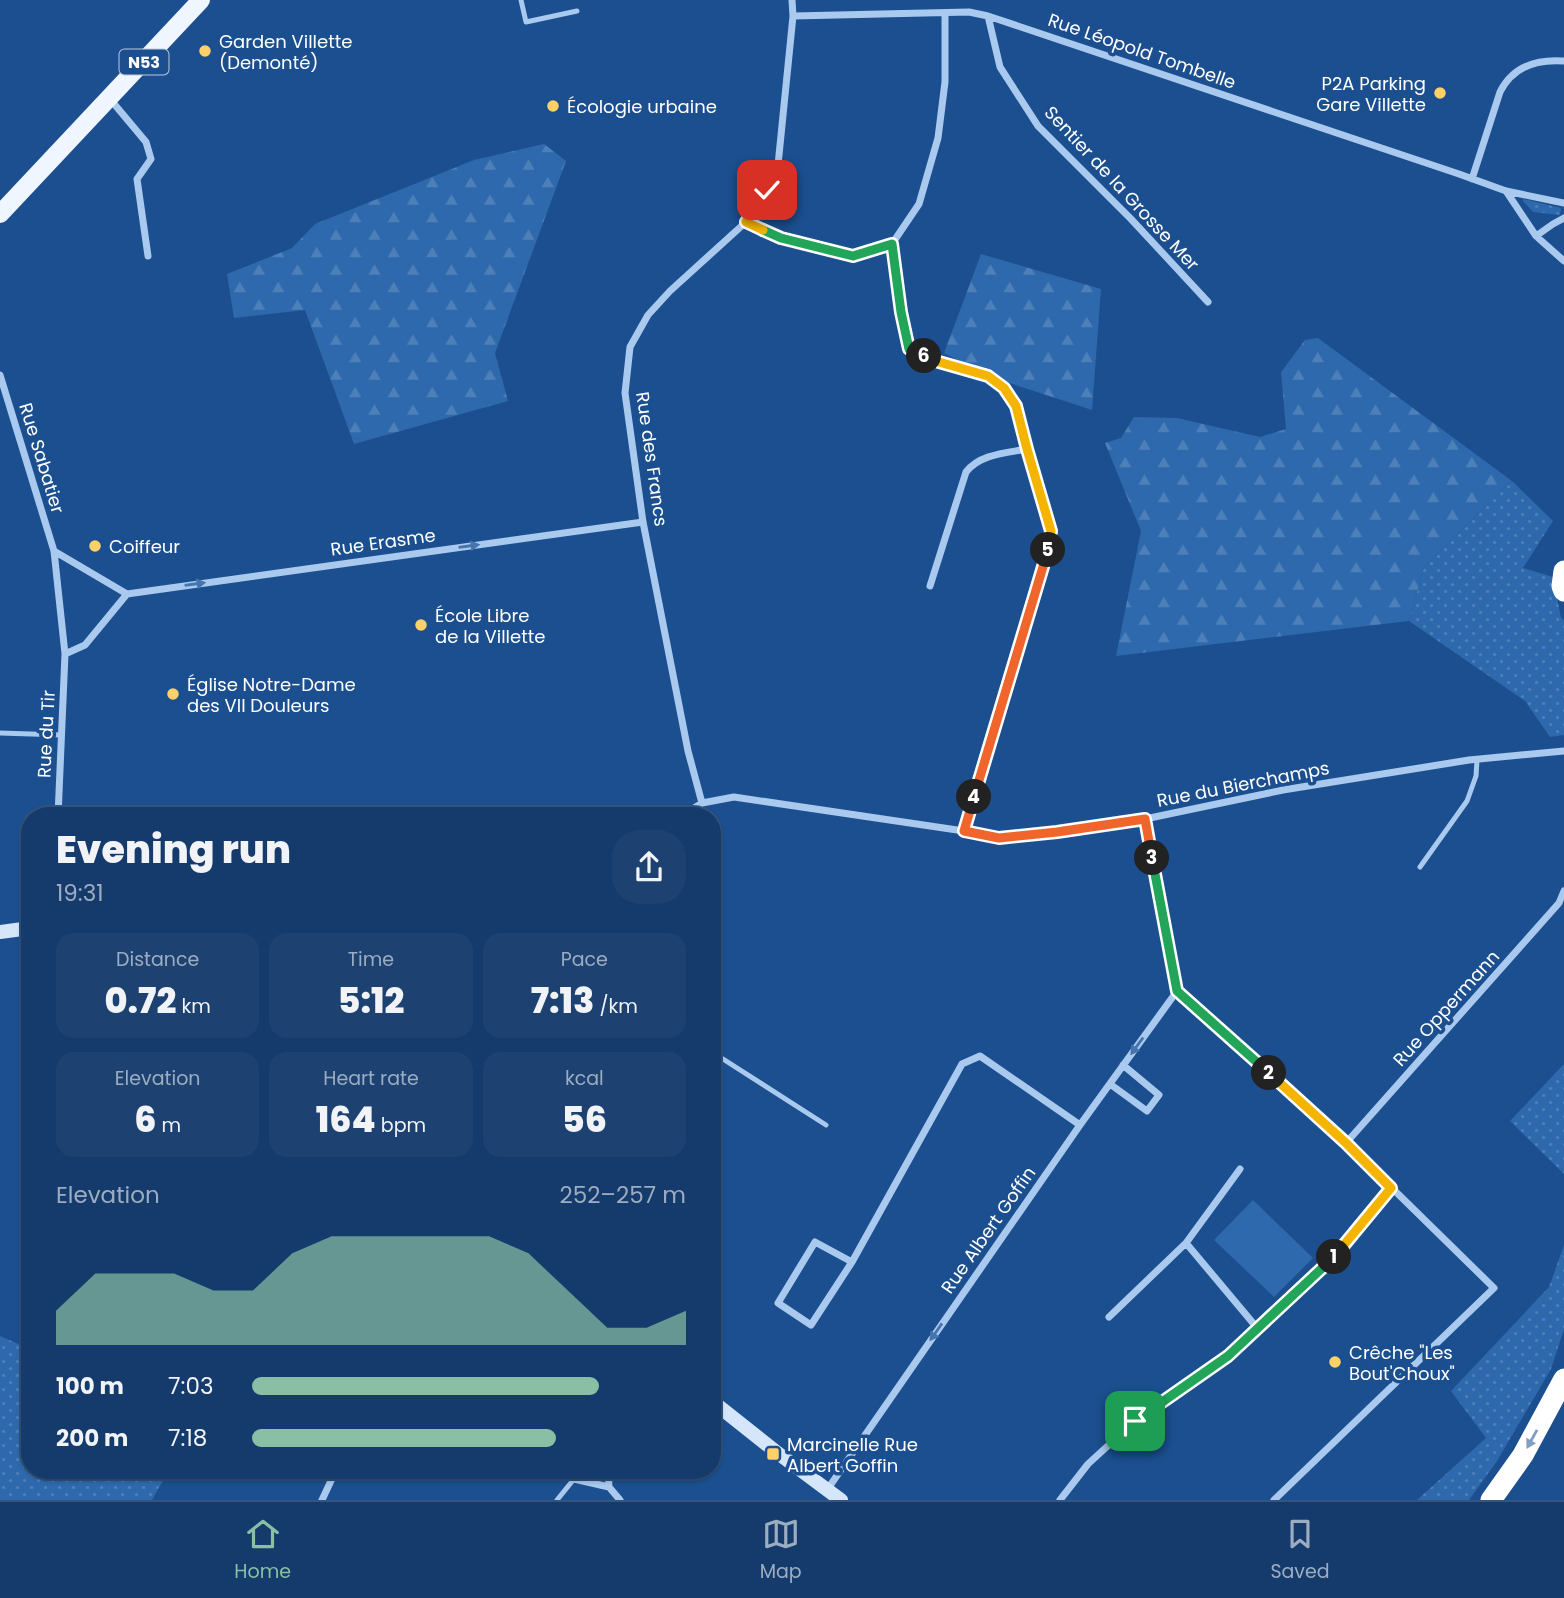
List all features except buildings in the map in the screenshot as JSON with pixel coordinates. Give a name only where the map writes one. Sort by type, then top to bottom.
[{"type":"highway","points":[[1564,571],[1564,591]]},
{"type":"highway","points":[[1491,1500],[1523,1455],[1564,1379]]},
{"type":"main road","name":"N53","points":[[0,214],[201,0]]},
{"type":"street","name":"Rue des Francs","points":[[702,803],[688,751],[643,522],[625,393],[630,347],[648,315],[746,222],[767,190],[778,165],[793,16],[792,0]]},
{"type":"street","name":"Rue Léopold Tombelle","points":[[793,16],[969,12],[988,16],[1506,191],[1564,203]]},
{"type":"street","points":[[746,222],[781,238],[846,255],[853,256],[892,244],[919,204],[937,138],[945,82],[945,14]]},
{"type":"street","name":"Sentier de la Grosse Mer","points":[[988,16],[1000,67],[1038,126],[1131,219],[1208,302]]},
{"type":"street","points":[[1472,179],[1505,82],[1522,68],[1538,62],[1564,61]]},
{"type":"street","points":[[110,98],[146,142],[151,159],[137,179],[148,256]]},
{"type":"street","points":[[1506,191],[1536,236],[1564,261]]},
{"type":"street","points":[[1536,236],[1564,218]]},
{"type":"street","points":[[892,244],[909,349],[939,362],[988,376],[1004,388],[1016,406],[1051,531],[1050,545],[964,831]]},
{"type":"street","name":"Rue Sabatier","points":[[0,375],[54,551],[65,654]]},
{"type":"street","points":[[930,586],[966,472],[980,459],[1027,449]]},
{"type":"street","name":"Rue Erasme","points":[[127,594],[643,522]]},
{"type":"street","points":[[54,551],[127,594],[85,645],[65,654]]},
{"type":"street","name":"Rue du Tir","points":[[58,807],[65,654]]},
{"type":"street","name":"Rue du Bierchamps","points":[[696,807],[702,803],[734,797],[999,838],[1145,819],[1283,790],[1477,760],[1564,751]]},
{"type":"street","points":[[1145,819],[1177,991],[1346,1143],[1494,1288],[1274,1500]]},
{"type":"street","name":"Rue Oppermann","points":[[1346,1143],[1559,903],[1564,891]]},
{"type":"street","points":[[0,932],[21,929]]},
{"type":"street","name":"Rue Albert Goffin","points":[[827,1490],[1080,1125],[1177,991]]},
{"type":"street","points":[[852,1262],[815,1242],[778,1303],[811,1325],[852,1262],[962,1064],[980,1056],[1080,1125]]},
{"type":"street","points":[[1110,1084],[1147,1111],[1159,1095],[1123,1065]]},
{"type":"street","points":[[1109,1317],[1186,1243],[1240,1170]]},
{"type":"street","points":[[1060,1500],[1088,1464],[1135,1421],[1228,1356],[1258,1329],[1330,1261],[1391,1188]]},
{"type":"street","points":[[1186,1243],[1258,1329]]},
{"type":"street","points":[[721,1408],[841,1500]]},
{"type":"street","points":[[322,1500],[332,1479]]},
{"type":"street","points":[[574,1479],[609,1487]]},
{"type":"street","points":[[609,1479],[609,1487],[620,1500]]},
{"type":"lane","points":[[521,0],[526,22],[577,11]]},
{"type":"lane","points":[[0,733],[62,735]]},
{"type":"lane","points":[[1420,867],[1467,801],[1476,776],[1477,760]]},
{"type":"lane","points":[[721,1058],[826,1125]]},
{"type":"lane","points":[[557,1500],[574,1479]]},
{"type":"green space","points":[[544,144],[566,161],[495,353],[508,401],[354,444],[305,310],[234,318],[227,274],[292,248],[315,224],[474,160]]},
{"type":"green space","points":[[1523,199],[1561,208],[1560,215],[1533,212]]},
{"type":"green space","points":[[981,254],[1101,289],[1092,410],[988,376],[944,353]]},
{"type":"green space","points":[[1318,338],[1512,481],[1424,567],[1409,621],[1116,656],[1141,531],[1105,443],[1121,438],[1134,417],[1177,418],[1260,437],[1286,429],[1281,372],[1305,340]]},
{"type":"green space","points":[[1512,481],[1553,521],[1523,568],[1553,577],[1561,618],[1564,620],[1564,735],[1550,737],[1525,701],[1409,621],[1424,567]]},
{"type":"green space","points":[[1564,1064],[1564,1174],[1510,1121]]},
{"type":"green space","points":[[1253,1200],[1313,1258],[1274,1297],[1214,1240]]},
{"type":"green space","points":[[1564,1245],[1564,1329],[1551,1369],[1497,1461],[1469,1500],[1417,1500],[1486,1438],[1451,1391],[1549,1287]]},
{"type":"green space","points":[[0,1336],[21,1345],[21,1479],[164,1479],[152,1500],[0,1500]]},
{"type":"place","name":"Garden Villette (Demonté)","points":[[205,51]]},
{"type":"place","name":"P2A Parking Gare Villette","points":[[1440,93]]},
{"type":"place","name":"Écologie urbaine","points":[[553,106]]},
{"type":"place","name":"Coiffeur","points":[[95,546]]},
{"type":"place","name":"École Libre de la Villette","points":[[421,625]]},
{"type":"place","name":"Église Notre-Dame des VII Douleurs","points":[[173,694]]},
{"type":"place","name":"Crêche \"Les Bout'Choux\"","points":[[1335,1362]]},
{"type":"place","name":"Marcinelle Rue Albert Goffin","points":[[773,1454]]},
{"type":"route","points":[[767,190],[746,222],[781,238],[853,256],[892,244],[909,349],[939,362],[988,376],[1004,388],[1016,406],[1051,531],[1050,545],[964,831],[999,838],[1145,819],[1177,991],[1346,1143],[1391,1188],[1330,1261],[1228,1356],[1135,1421]]}]
